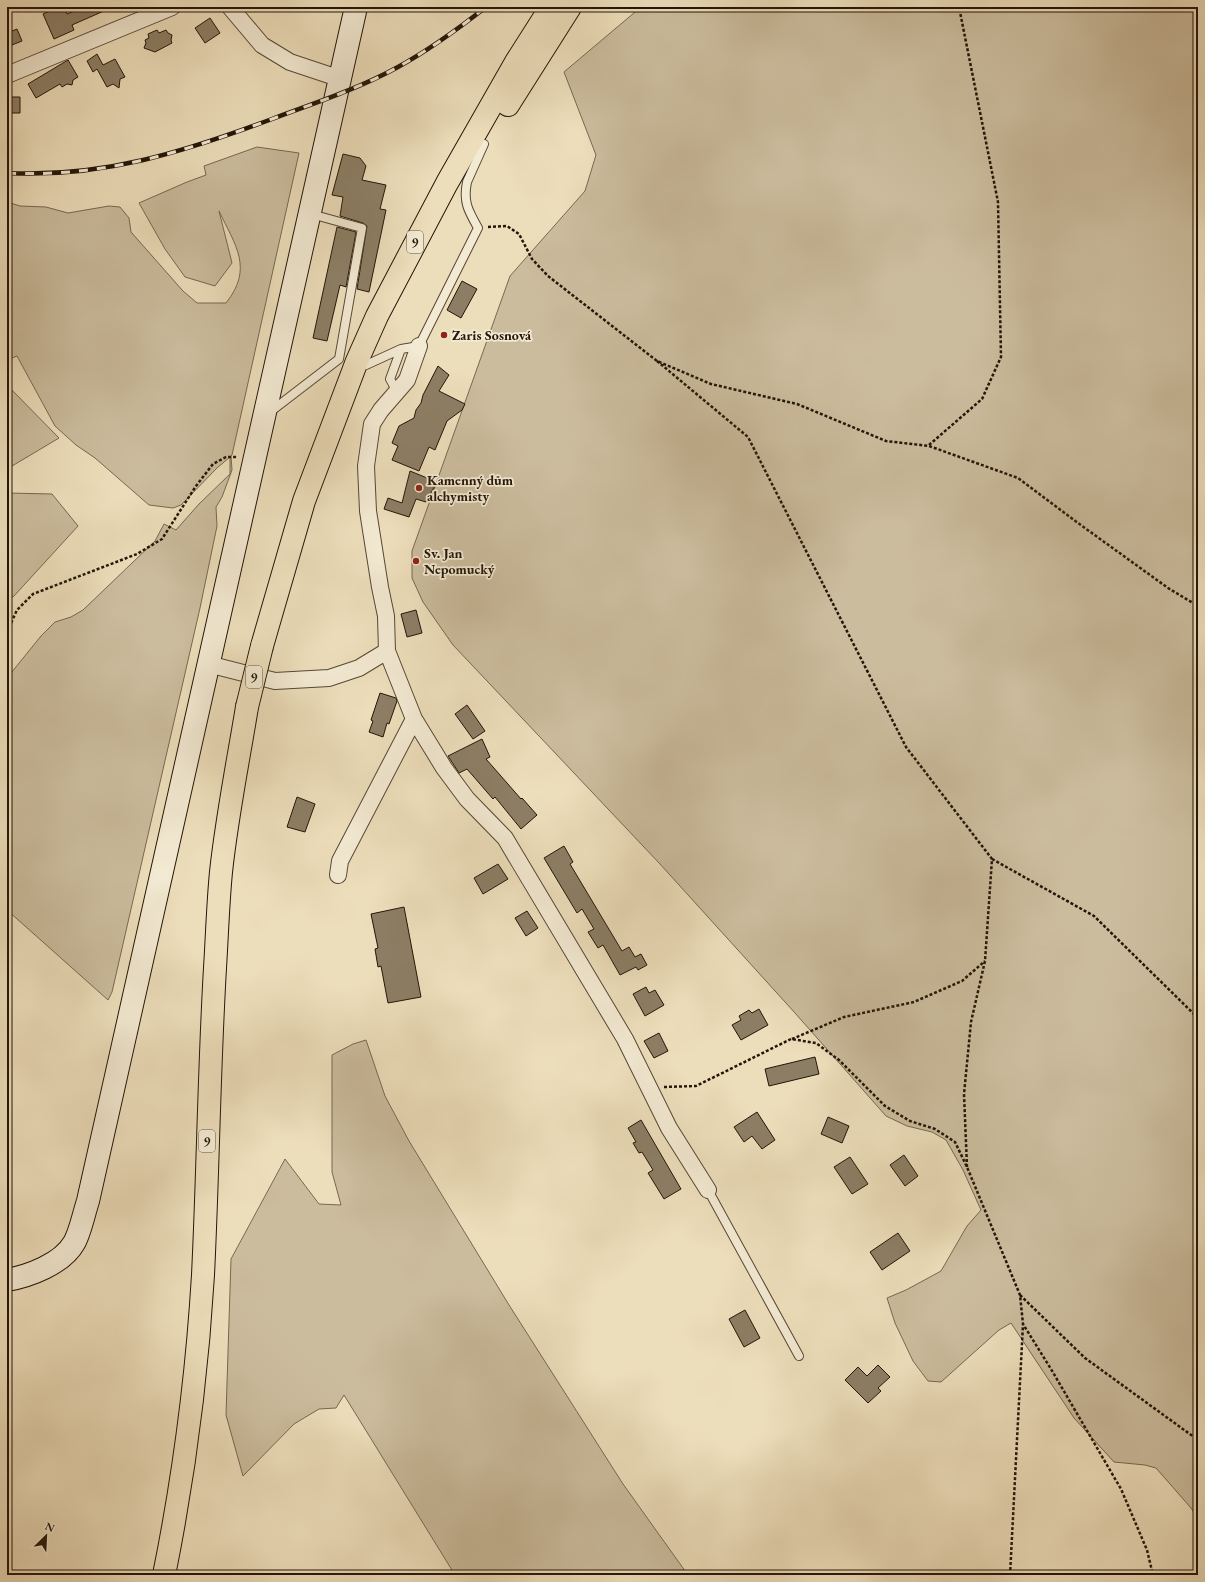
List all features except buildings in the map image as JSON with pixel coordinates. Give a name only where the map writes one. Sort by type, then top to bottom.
[{"type":"main road","name":"9","points":[[164,1575],[186,1455],[194,1386],[203,1275],[211,1048],[221,873],[233,787],[247,707],[262,646],[304,501],[357,361],[394,283],[450,176],[516,62],[551,7]]},
{"type":"main road","name":"9","points":[[331,430],[456,190],[570,7]]},
{"type":"street","points":[[7,75],[172,7]]},
{"type":"street","points":[[230,7],[262,45],[290,62],[341,79]]},
{"type":"street","points":[[7,1280],[21,1277],[36,1271],[60,1258],[74,1243],[88,1201],[356,7]]},
{"type":"street","points":[[419,346],[407,380],[381,410],[372,424],[366,466],[368,510],[386,616],[387,651],[414,719],[444,768],[467,799],[505,838],[625,1039],[669,1128],[708,1190]]},
{"type":"street","points":[[208,664],[275,681],[328,678],[358,668],[387,651]]},
{"type":"street","points":[[338,875],[340,861],[414,719]]},
{"type":"lane","points":[[366,365],[401,349],[419,346],[478,228],[467,208],[466,188],[467,182],[484,144]]},
{"type":"lane","points":[[263,417],[339,359],[362,228],[310,214]]},
{"type":"lane","points":[[397,392],[390,379],[401,349]]},
{"type":"lane","points":[[708,1190],[798,1356]]},
{"type":"path","points":[[929,446],[982,399],[1002,357],[998,202],[959,7]]},
{"type":"path","points":[[478,228],[507,226],[519,234],[532,259],[548,276],[657,361],[748,437],[906,747],[992,859],[1094,916],[1198,1018]]},
{"type":"path","points":[[657,361],[710,384],[797,404],[886,441],[929,446],[1018,478],[1168,588],[1198,606]]},
{"type":"path","points":[[7,632],[18,610],[33,594],[137,554],[162,538],[196,486],[213,464],[226,457],[254,456]]},
{"type":"path","points":[[967,1166],[964,1094],[970,1029],[985,961],[992,859]]},
{"type":"path","points":[[650,1087],[696,1086],[791,1039],[844,1017],[914,1002],[962,981],[985,961]]},
{"type":"path","points":[[791,1039],[816,1043],[839,1060],[885,1106],[910,1121],[936,1129],[955,1142],[967,1166],[1020,1295],[1023,1324],[1010,1575]]},
{"type":"path","points":[[1020,1295],[1085,1358],[1198,1440]]},
{"type":"path","points":[[1023,1324],[1121,1489],[1147,1550],[1154,1575]]},
{"type":"shaded area","points":[[641,7],[1198,7],[1198,1519],[1191,1508],[1156,1468],[1145,1465],[1114,1462],[1074,1418],[1011,1323],[999,1330],[941,1382],[928,1381],[913,1361],[895,1323],[887,1298],[906,1290],[941,1271],[967,1226],[981,1210],[963,1170],[946,1140],[932,1132],[907,1126],[886,1116],[660,864],[453,645],[423,602],[412,578],[412,551],[510,276],[585,191],[596,155],[564,72]]},
{"type":"shaded area","points":[[257,147],[299,153],[231,456],[232,470],[222,497],[216,507],[217,526],[200,608],[112,992],[108,1000],[7,910],[7,678],[41,636],[55,622],[71,617],[83,610],[155,541],[164,524],[176,530],[199,504],[230,474],[230,457],[217,468],[181,505],[173,508],[149,505],[95,458],[76,445],[55,426],[17,356],[7,360],[7,202],[20,206],[46,207],[68,213],[109,206],[120,207],[129,218],[131,232],[183,291],[197,303],[226,303],[239,279],[240,267],[236,246],[219,211],[232,263],[215,286],[185,277],[165,249],[139,203],[206,175],[204,166]]},
{"type":"shaded area","points":[[7,385],[59,438],[7,469]]},
{"type":"shaded area","points":[[7,493],[52,494],[78,526],[14,596],[7,601]]},
{"type":"shaded area","points":[[366,1040],[385,1096],[409,1141],[509,1305],[623,1484],[688,1575],[455,1575],[344,1395],[336,1408],[319,1409],[294,1424],[243,1476],[226,1415],[231,1259],[285,1159],[319,1204],[341,1205],[332,1172],[332,1055],[353,1044]]},
{"type":"railway","points":[[7,173],[42,173],[109,167],[175,152],[239,131],[336,95],[383,75],[432,46],[486,7]]},
{"type":"place","name":"Zaris Sosnová","points":[[444,335]]},
{"type":"place","name":"Kamenný dům alchymisty","points":[[419,488]]},
{"type":"place","name":"Sv. Jan Nepomucký","points":[[416,561]]}]
